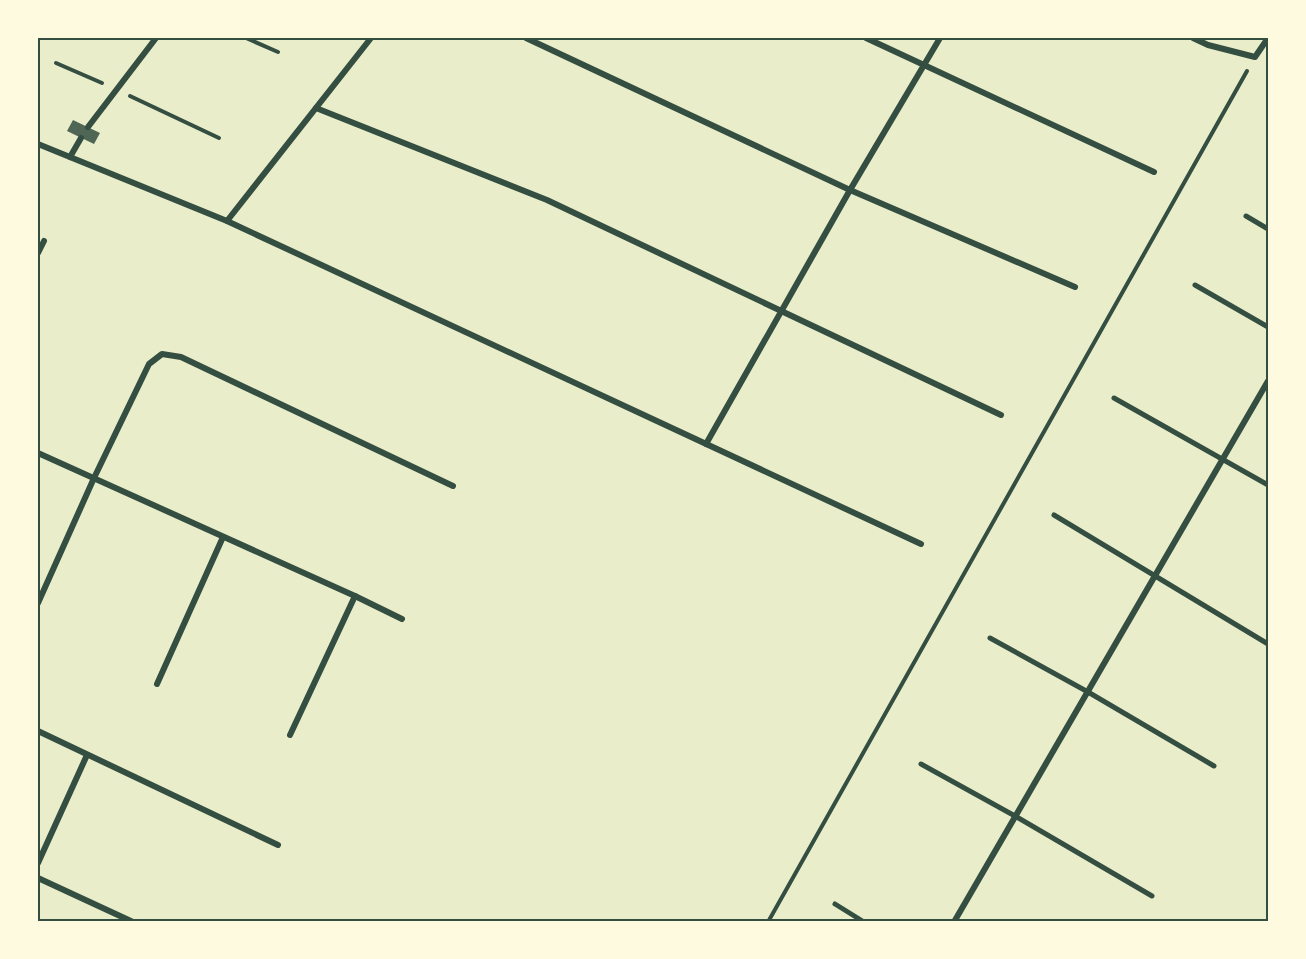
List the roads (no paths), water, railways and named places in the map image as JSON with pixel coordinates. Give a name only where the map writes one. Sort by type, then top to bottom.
[{"type":"street","points":[[88,127],[156,38]]},
{"type":"street","points":[[227,221],[371,38]]},
{"type":"street","points":[[526,38],[850,190],[1075,287]]},
{"type":"street","points":[[866,38],[1154,172]]},
{"type":"street","points":[[706,444],[850,190],[940,38]]},
{"type":"street","points":[[1193,38],[1208,45],[1255,57],[1268,38]]},
{"type":"street","points":[[316,108],[548,200],[1001,415]]},
{"type":"street","points":[[70,157],[81,138]]},
{"type":"street","points":[[38,144],[227,221],[921,544]]},
{"type":"street","points":[[1246,216],[1269,229]]},
{"type":"street","points":[[38,253],[44,241]]},
{"type":"street","points":[[1195,285],[1269,327]]},
{"type":"street","points":[[38,603],[94,478],[149,364],[162,354],[181,357],[453,486]]},
{"type":"street","points":[[954,921],[1269,381]]},
{"type":"street","points":[[1114,398],[1269,485]]},
{"type":"street","points":[[38,453],[355,596],[402,620]]},
{"type":"street","points":[[1054,516],[1269,644]]},
{"type":"street","points":[[157,684],[223,537]]},
{"type":"street","points":[[290,735],[355,596]]},
{"type":"street","points":[[990,638],[1214,766]]},
{"type":"street","points":[[38,731],[278,845]]},
{"type":"street","points":[[38,863],[87,754]]},
{"type":"street","points":[[921,764],[1016,816],[1152,896]]},
{"type":"street","points":[[38,878],[133,921]]},
{"type":"street","points":[[835,904],[864,921]]}]
